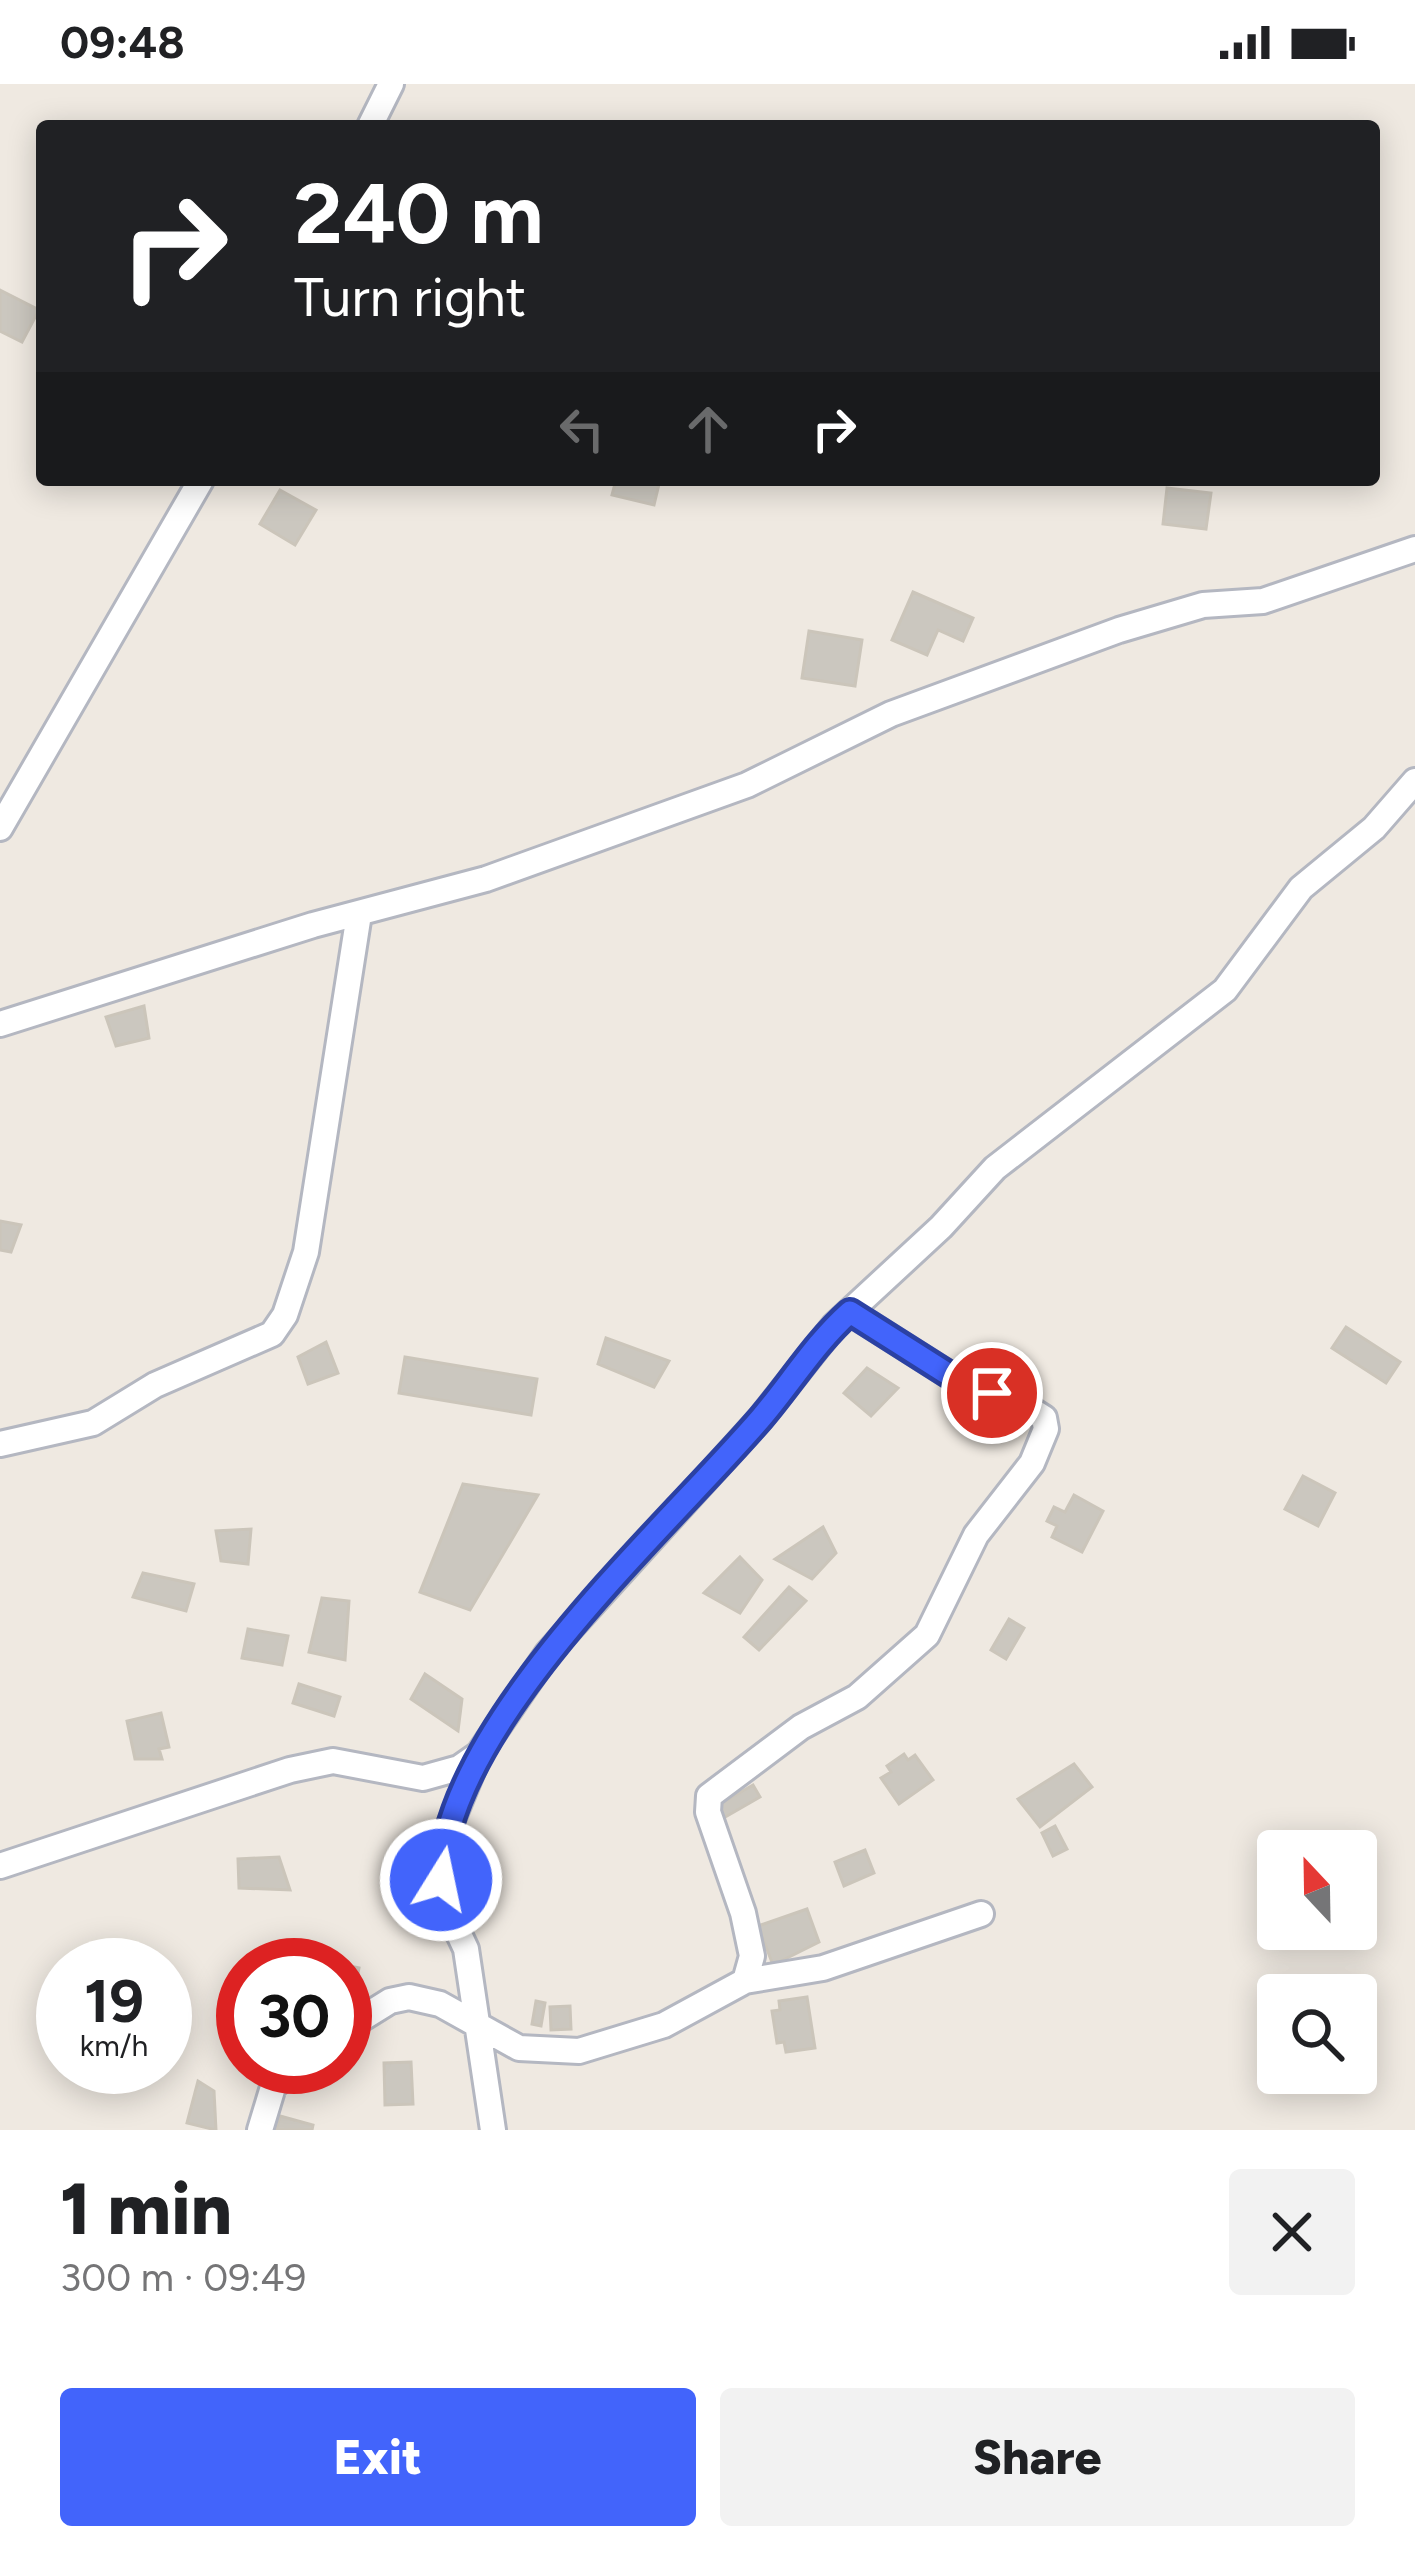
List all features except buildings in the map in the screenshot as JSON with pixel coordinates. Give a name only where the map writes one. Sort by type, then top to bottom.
[{"type":"street","points":[[373,120],[392,84]]},
{"type":"street","points":[[0,828],[199,486]]},
{"type":"street","points":[[0,1024],[486,879],[747,785],[891,714],[1119,630],[1203,605],[1263,601],[1415,549]]},
{"type":"street","points":[[493,2130],[473,2024],[466,1948],[444,1902],[442,1858],[479,1754],[548,1653],[850,1312],[941,1227],[995,1168],[1225,990],[1300,888],[1373,829],[1415,781]]},
{"type":"street","points":[[0,1444],[93,1423],[155,1385],[272,1334],[285,1315],[306,1252],[359,914]]},
{"type":"street","points":[[745,1981],[752,1955],[708,1812],[710,1796],[801,1727],[856,1697],[927,1635],[976,1535],[1032,1462],[1046,1429],[1044,1418],[1033,1411],[951,1376],[850,1312]]},
{"type":"street","points":[[0,1866],[257,1778],[334,1762],[424,1778],[459,1768],[479,1754]]},
{"type":"street","points":[[372,2012],[390,2001],[410,1997],[440,2004],[519,2048],[579,2051],[664,2024],[745,1981],[823,1968],[981,1914]]},
{"type":"street","points":[[260,2130],[271,2094]]},
{"type":"route","points":[[441,1880],[451,1822],[479,1754],[548,1653],[761,1418],[834,1326],[850,1312],[951,1376],[992,1393]]}]
